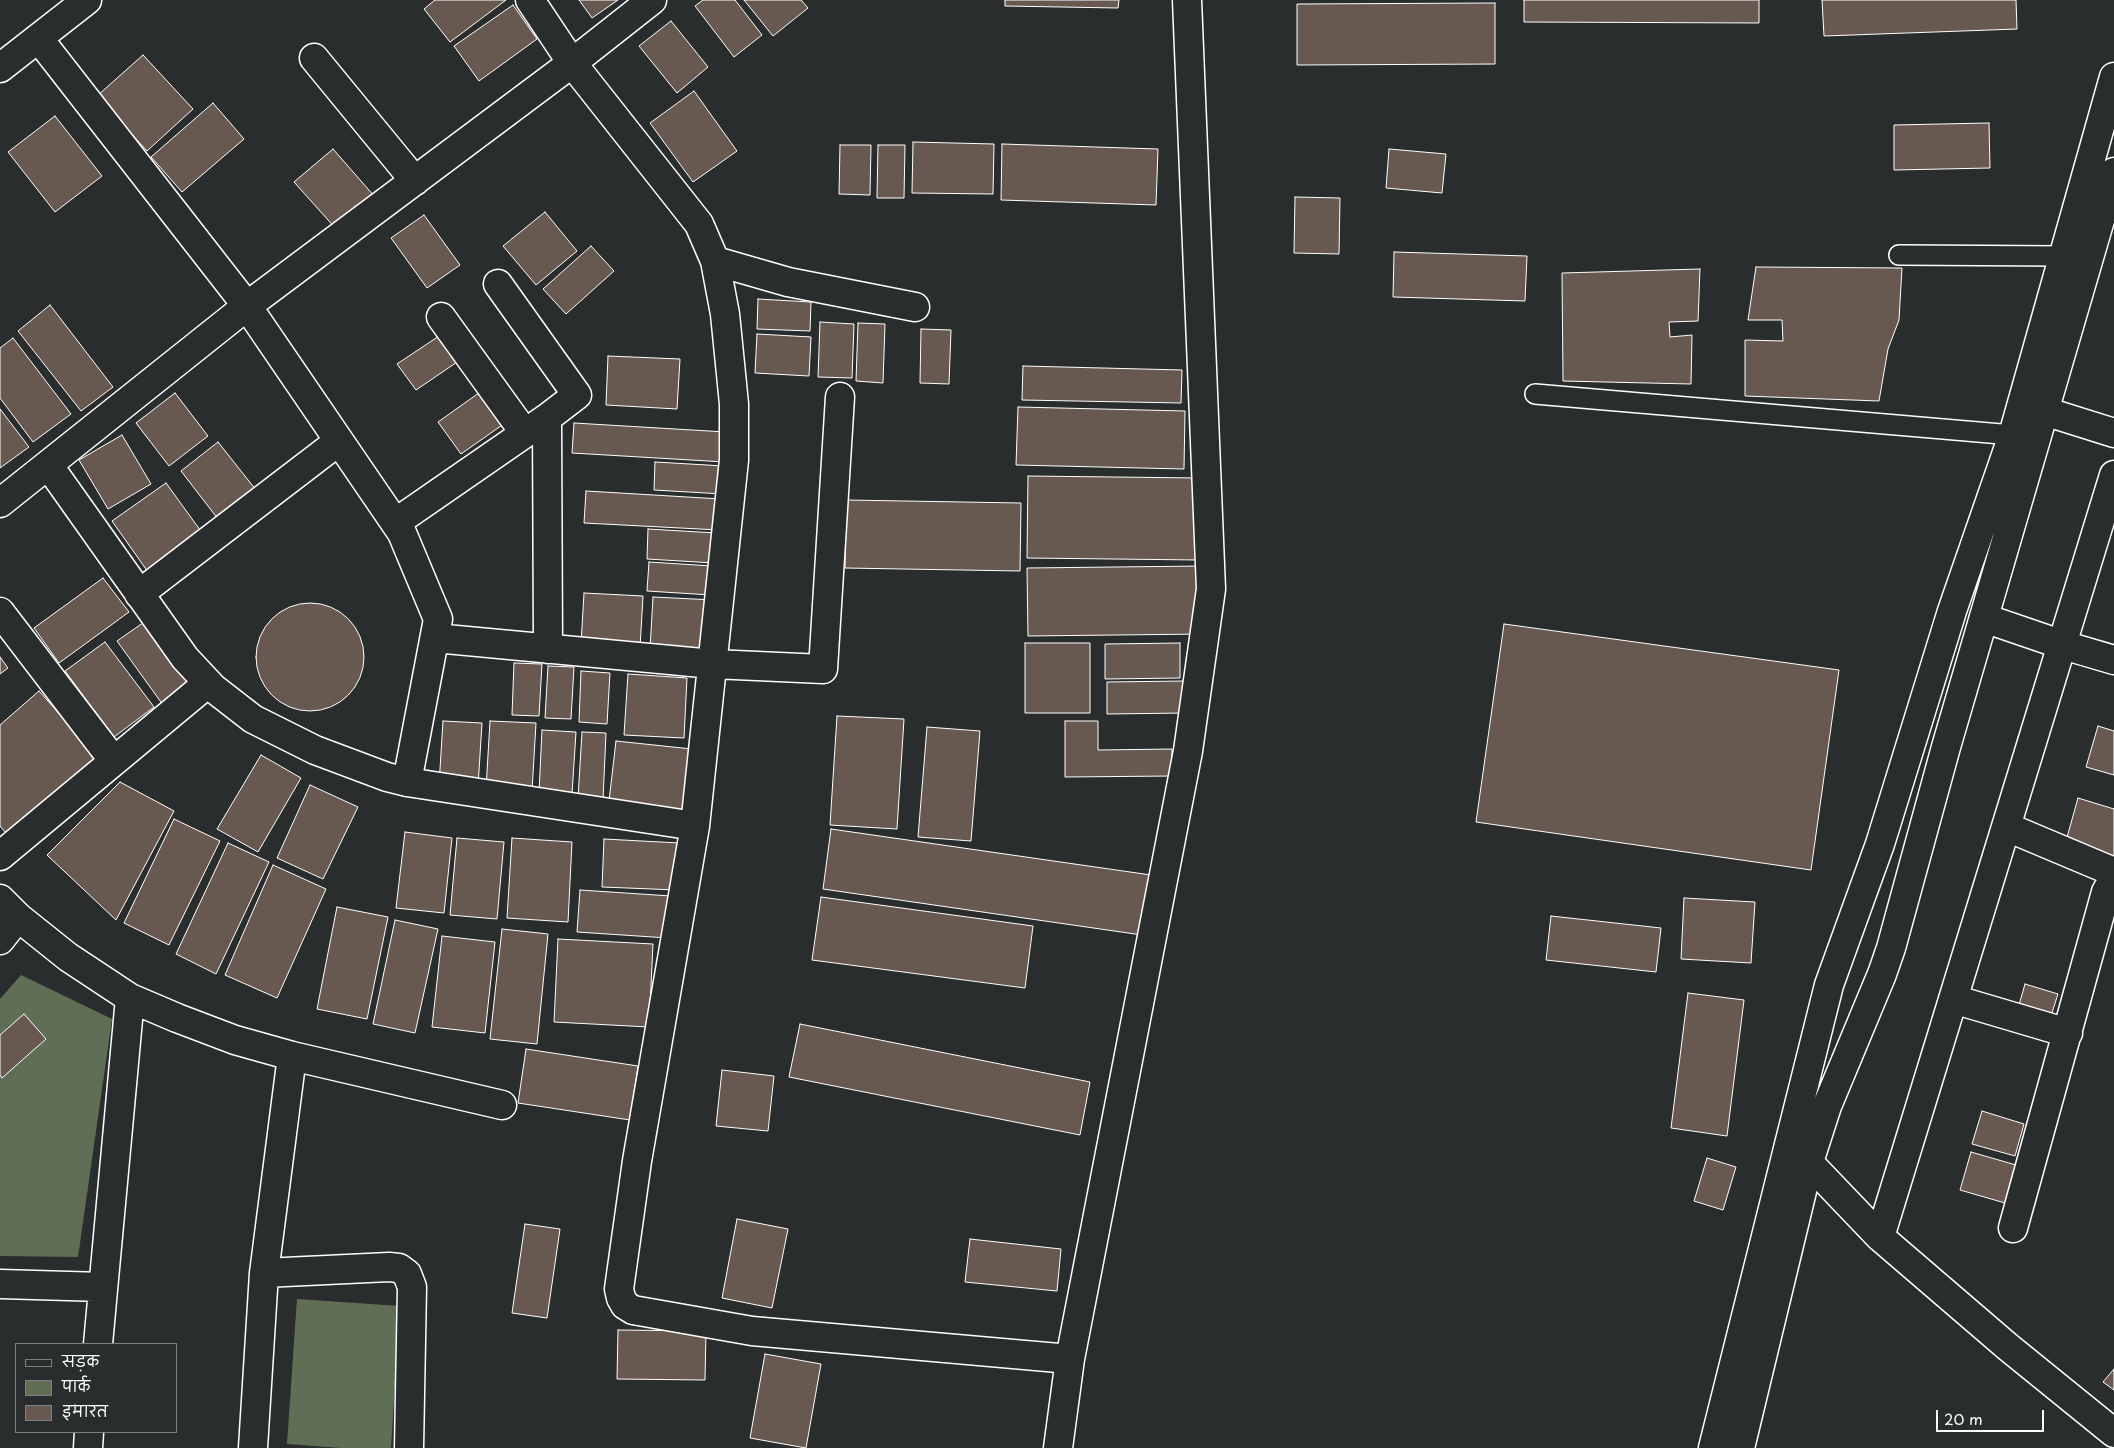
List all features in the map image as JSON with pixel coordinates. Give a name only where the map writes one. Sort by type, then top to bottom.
[{"type":"street","points":[[0,68],[87,0]]},
{"type":"street","points":[[530,0],[572,63],[699,224],[715,261],[725,314],[734,404],[734,460],[695,826],[637,1161],[619,1289],[621,1298],[625,1305],[633,1310],[752,1331],[1070,1359]]},
{"type":"street","points":[[0,503],[49,466],[248,306],[572,63],[652,0]]},
{"type":"street","points":[[1058,1448],[1070,1359],[1188,751],[1211,589],[1187,0]]},
{"type":"street","points":[[39,39],[248,306],[402,533],[438,619],[407,782]]},
{"type":"street","points":[[314,58],[415,181]]},
{"type":"street","points":[[1713,1448],[1829,985],[1880,844],[1952,611],[2012,435],[2114,77]]},
{"type":"street","points":[[1740,1448],[1810,1162],[1827,1106],[1891,948],[1984,618],[2114,172]]},
{"type":"street","points":[[715,261],[788,282],[915,307]]},
{"type":"street","points":[[395,523],[577,395],[498,284]]},
{"type":"street","points":[[441,317],[536,425],[548,649]]},
{"type":"street","points":[[435,638],[713,664],[823,669],[840,397]]},
{"type":"street","points":[[2044,411],[2114,434]]},
{"type":"street","points":[[139,594],[339,441]]},
{"type":"street","points":[[49,466],[185,658],[208,683],[253,719],[306,746],[387,777],[407,782],[695,826]]},
{"type":"street","points":[[1880,1237],[2114,475]]},
{"type":"street","points":[[0,612],[114,761]]},
{"type":"street","points":[[1984,618],[2114,660]]},
{"type":"street","points":[[0,856],[208,683]]},
{"type":"street","points":[[2007,827],[2114,872]]},
{"type":"street","points":[[2012,1228],[2106,892],[2114,878]]},
{"type":"street","points":[[0,940],[9,908],[68,957],[130,998],[235,1040],[292,1056],[502,1105]]},
{"type":"street","points":[[98,1343],[130,998]]},
{"type":"street","points":[[1954,999],[2068,1033]]},
{"type":"street","points":[[253,1448],[264,1273],[292,1056]]},
{"type":"street","points":[[1789,1142],[1880,1237],[2008,1347],[2114,1433]]},
{"type":"street","points":[[264,1273],[389,1267],[399,1268],[407,1274],[412,1287],[408,1448]]},
{"type":"street","points":[[0,1284],[103,1287]]},
{"type":"street","points":[[88,1448],[89,1433]]},
{"type":"lane","points":[[1899,255],[2063,256]]},
{"type":"lane","points":[[1535,394],[2012,435]]},
{"type":"green space","points":[[21,975],[112,1019],[78,1257],[0,1256],[0,999]]},
{"type":"green space","points":[[297,1299],[400,1306],[391,1448],[341,1448],[287,1444]]},
{"type":"building","points":[[435,0],[506,0],[450,42],[424,9]]},
{"type":"building","points":[[579,0],[618,0],[592,18]]},
{"type":"building","points":[[703,0],[735,0],[762,35],[734,57],[695,6]]},
{"type":"building","points":[[744,0],[801,0],[808,8],[773,36]]},
{"type":"building","points":[[1005,0],[1119,0],[1118,8],[1005,6]]},
{"type":"building","points":[[1524,0],[1759,0],[1759,23],[1524,22]]},
{"type":"building","points":[[1822,0],[2016,0],[2017,29],[1824,36]]},
{"type":"building","points":[[1495,3],[1495,64],[1297,65],[1297,4]]},
{"type":"building","points":[[513,5],[537,39],[479,81],[454,46]]},
{"type":"building","points":[[671,21],[708,67],[677,93],[639,46]]},
{"type":"building","points":[[143,55],[193,109],[147,151],[97,96]]},
{"type":"building","points":[[694,91],[737,151],[693,182],[650,123]]},
{"type":"building","points":[[213,103],[244,139],[182,192],[151,157]]},
{"type":"building","points":[[55,116],[102,176],[55,212],[8,152]]},
{"type":"building","points":[[1989,123],[1990,168],[1894,170],[1894,125]]},
{"type":"building","points":[[913,142],[994,144],[993,194],[912,193]]},
{"type":"building","points":[[1002,144],[1158,149],[1156,205],[1001,200]]},
{"type":"building","points":[[840,145],[871,145],[870,195],[839,194]]},
{"type":"building","points":[[878,145],[905,145],[904,198],[877,198]]},
{"type":"building","points":[[333,149],[375,197],[337,230],[294,182]]},
{"type":"building","points":[[1389,149],[1446,154],[1442,193],[1386,188]]},
{"type":"building","points":[[1295,197],[1340,198],[1339,254],[1294,253]]},
{"type":"building","points":[[545,212],[577,251],[536,285],[503,246]]},
{"type":"building","points":[[424,215],[460,265],[427,288],[391,238]]},
{"type":"building","points":[[591,246],[614,271],[566,314],[543,289]]},
{"type":"building","points":[[1394,252],[1527,256],[1525,301],[1393,297]]},
{"type":"building","points":[[1756,267],[1902,268],[1899,320],[1888,349],[1879,401],[1745,396],[1745,340],[1783,341],[1782,320],[1748,320]]},
{"type":"building","points":[[1700,269],[1698,321],[1669,322],[1670,337],[1692,335],[1691,384],[1563,381],[1562,273]]},
{"type":"building","points":[[758,299],[811,302],[810,331],[757,329]]},
{"type":"building","points":[[50,305],[113,387],[81,411],[18,331]]},
{"type":"building","points":[[820,322],[854,324],[852,378],[818,377]]},
{"type":"building","points":[[858,323],[885,324],[883,383],[856,381]]},
{"type":"building","points":[[921,329],[951,330],[949,384],[920,383]]},
{"type":"building","points":[[442,334],[460,360],[416,390],[397,364]]},
{"type":"building","points":[[757,334],[811,337],[809,376],[755,373]]},
{"type":"building","points":[[13,338],[71,414],[33,442],[0,398],[0,348]]},
{"type":"building","points":[[608,356],[680,359],[677,409],[606,405]]},
{"type":"building","points":[[1023,366],[1182,370],[1181,403],[1022,400]]},
{"type":"building","points":[[483,390],[505,423],[461,454],[438,422]]},
{"type":"building","points":[[175,393],[208,436],[169,466],[136,423]]},
{"type":"building","points":[[1018,407],[1185,411],[1184,469],[1016,465]]},
{"type":"building","points":[[0,409],[29,447],[0,468]]},
{"type":"building","points":[[574,423],[726,432],[725,462],[572,453]]},
{"type":"building","points":[[122,435],[151,484],[108,509],[79,460]]},
{"type":"building","points":[[218,442],[256,490],[218,519],[181,471]]},
{"type":"building","points":[[655,462],[724,466],[723,494],[654,490]]},
{"type":"building","points":[[1028,476],[1200,478],[1199,560],[1027,558]]},
{"type":"building","points":[[166,483],[203,534],[148,572],[112,521]]},
{"type":"building","points":[[586,491],[721,499],[719,530],[584,523]]},
{"type":"building","points":[[846,500],[1021,503],[1020,571],[845,568]]},
{"type":"building","points":[[648,529],[716,533],[714,563],[647,559]]},
{"type":"building","points":[[649,562],[712,566],[711,595],[647,591]]},
{"type":"building","points":[[1202,566],[1203,634],[1028,636],[1027,568]]},
{"type":"building","points":[[103,578],[129,612],[59,663],[34,628]]},
{"type":"building","points":[[584,593],[643,596],[640,648],[581,644]]},
{"type":"building","points":[[653,597],[714,600],[711,652],[650,649]]},
{"type":"building","points":[[310,603],[331,607],[348,619],[360,636],[364,657],[360,678],[348,695],[331,707],[310,711],[289,707],[272,695],[260,678],[256,657],[260,636],[272,619],[289,607]]},
{"type":"building","points":[[147,620],[193,684],[163,705],[117,641]]},
{"type":"building","points":[[1504,624],[1839,670],[1811,870],[1476,822]]},
{"type":"building","points":[[105,642],[154,707],[114,737],[65,671]]},
{"type":"building","points":[[1025,643],[1090,643],[1090,713],[1025,713]]},
{"type":"building","points":[[1180,643],[1180,678],[1105,679],[1105,644]]},
{"type":"building","points":[[0,657],[8,668],[0,674]]},
{"type":"building","points":[[514,663],[542,664],[539,716],[512,715]]},
{"type":"building","points":[[548,666],[574,667],[571,719],[545,718]]},
{"type":"building","points":[[581,671],[610,673],[607,724],[579,722]]},
{"type":"building","points":[[628,674],[687,678],[684,738],[624,735]]},
{"type":"building","points":[[1185,681],[1185,713],[1107,714],[1107,682]]},
{"type":"building","points":[[39,691],[102,762],[12,840],[0,826],[0,725]]},
{"type":"building","points":[[837,716],[904,719],[897,829],[830,825]]},
{"type":"building","points":[[443,721],[482,723],[478,787],[439,785]]},
{"type":"building","points":[[490,721],[536,723],[532,791],[486,789]]},
{"type":"building","points":[[1065,721],[1098,721],[1098,750],[1172,749],[1172,776],[1065,777]]},
{"type":"building","points":[[2098,726],[2114,731],[2114,775],[2086,767]]},
{"type":"building","points":[[927,727],[980,731],[971,841],[918,837]]},
{"type":"building","points":[[542,730],[576,732],[572,794],[539,792]]},
{"type":"building","points":[[582,732],[606,733],[603,800],[578,798]]},
{"type":"building","points":[[616,741],[692,749],[685,810],[609,801]]},
{"type":"building","points":[[261,755],[301,778],[258,852],[217,829]]},
{"type":"building","points":[[120,782],[174,811],[116,920],[47,855]]},
{"type":"building","points":[[310,785],[358,807],[323,879],[277,858]]},
{"type":"building","points":[[2078,798],[2114,809],[2114,856],[2066,841]]},
{"type":"building","points":[[174,819],[220,841],[169,945],[124,923]]},
{"type":"building","points":[[831,829],[1151,875],[1142,935],[823,889]]},
{"type":"building","points":[[405,832],[452,838],[444,913],[396,908]]},
{"type":"building","points":[[457,838],[504,842],[497,919],[450,915]]},
{"type":"building","points":[[512,838],[572,842],[568,922],[507,918]]},
{"type":"building","points":[[604,839],[679,843],[677,890],[602,887]]},
{"type":"building","points":[[228,843],[269,862],[216,974],[176,954]]},
{"type":"building","points":[[273,865],[326,889],[277,998],[225,975]]},
{"type":"building","points":[[580,890],[671,896],[668,938],[577,932]]},
{"type":"building","points":[[821,897],[1033,926],[1025,988],[812,960]]},
{"type":"building","points":[[1684,898],[1755,902],[1751,963],[1681,959]]},
{"type":"building","points":[[337,907],[388,917],[367,1019],[317,1009]]},
{"type":"building","points":[[1551,916],[1661,928],[1656,972],[1546,960]]},
{"type":"building","points":[[395,920],[438,929],[415,1033],[373,1024]]},
{"type":"building","points":[[502,929],[548,934],[537,1044],[490,1039]]},
{"type":"building","points":[[442,936],[495,942],[485,1033],[432,1027]]},
{"type":"building","points":[[558,939],[653,944],[649,1027],[554,1022]]},
{"type":"building","points":[[2025,984],[2058,994],[2049,1022],[2017,1012]]},
{"type":"building","points":[[1688,993],[1744,1000],[1727,1136],[1671,1128]]},
{"type":"building","points":[[24,1014],[46,1039],[2,1078],[0,1075],[0,1035]]},
{"type":"building","points":[[800,1024],[1090,1082],[1080,1135],[789,1077]]},
{"type":"building","points":[[526,1049],[638,1066],[630,1120],[518,1103]]},
{"type":"building","points":[[722,1070],[774,1076],[768,1131],[716,1126]]},
{"type":"building","points":[[1982,1111],[2024,1124],[2015,1156],[1972,1144]]},
{"type":"building","points":[[1971,1152],[2016,1165],[2005,1203],[1960,1190]]},
{"type":"building","points":[[1707,1158],[1736,1167],[1723,1210],[1694,1201]]},
{"type":"building","points":[[737,1219],[788,1229],[772,1308],[722,1298]]},
{"type":"building","points":[[525,1224],[560,1229],[547,1318],[512,1313]]},
{"type":"building","points":[[970,1239],[1061,1249],[1057,1291],[965,1282]]},
{"type":"building","points":[[618,1330],[706,1331],[705,1380],[617,1379]]},
{"type":"building","points":[[765,1354],[821,1364],[806,1448],[750,1438]]},
{"type":"building","points":[[2114,1369],[2114,1390],[2103,1382]]}]
